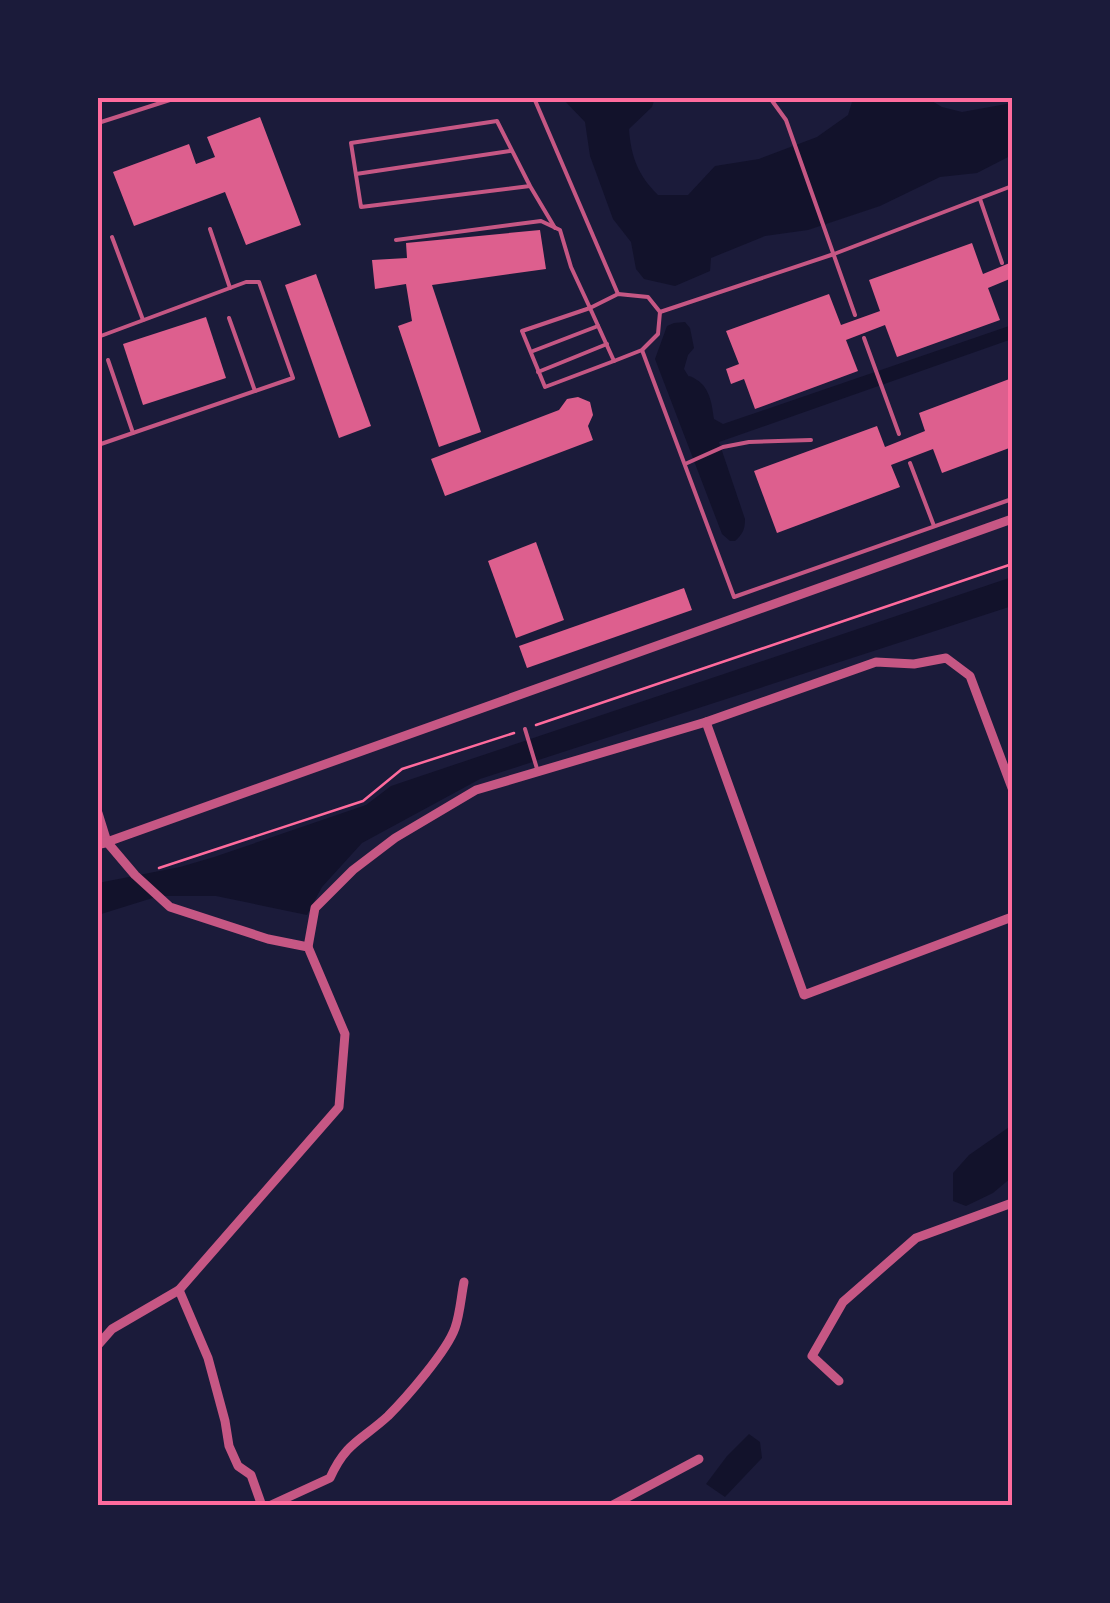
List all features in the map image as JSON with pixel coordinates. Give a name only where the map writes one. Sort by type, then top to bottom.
[{"type":"street","points":[[102,843],[1012,519]]},
{"type":"street","points":[[98,1345],[112,1329],[179,1290],[339,1107],[345,1034],[308,947],[315,908],[353,870],[394,838],[476,790],[706,722],[876,662],[914,664],[946,658],[970,676],[1012,788]]},
{"type":"street","points":[[706,722],[804,995],[1012,917]]},
{"type":"street","points":[[98,813],[102,843],[167,905],[308,947]]},
{"type":"street","points":[[840,1381],[812,1356],[843,1302],[916,1238],[1012,1204]]},
{"type":"street","points":[[179,1290],[208,1358],[229,1446],[238,1466],[252,1475],[265,1506],[330,1478],[353,1442],[387,1416],[428,1370],[454,1330],[464,1282]]},
{"type":"street","points":[[611,1506],[699,1460]]},
{"type":"lane","points":[[98,122],[176,98]]},
{"type":"lane","points":[[534,98],[618,294]]},
{"type":"lane","points":[[770,98],[786,120],[855,314]]},
{"type":"lane","points":[[530,186],[361,207],[351,144],[497,121],[555,228]]},
{"type":"lane","points":[[356,174],[512,151]]},
{"type":"lane","points":[[660,312],[834,254],[1012,186]]},
{"type":"lane","points":[[980,199],[1002,263]]},
{"type":"lane","points":[[396,240],[541,222],[560,230],[571,267],[614,360]]},
{"type":"lane","points":[[210,228],[230,288]]},
{"type":"lane","points":[[112,237],[143,320]]},
{"type":"lane","points":[[98,337],[246,282],[259,282],[293,378],[98,446]]},
{"type":"lane","points":[[1010,282],[1012,290]]},
{"type":"lane","points":[[618,294],[648,297],[660,312],[658,334],[642,350],[544,388],[522,332],[618,294]]},
{"type":"lane","points":[[229,318],[255,391]]},
{"type":"lane","points":[[531,352],[598,326]]},
{"type":"lane","points":[[864,338],[900,434]]},
{"type":"lane","points":[[538,372],[608,344]]},
{"type":"lane","points":[[642,350],[687,462],[734,597],[1012,499]]},
{"type":"lane","points":[[108,360],[132,434]]},
{"type":"lane","points":[[687,462],[722,447],[811,440]]},
{"type":"lane","points":[[910,463],[934,526]]},
{"type":"lane","points":[[525,729],[538,772]]},
{"type":"path","points":[[158,868],[362,801],[402,769],[1012,564]]},
{"type":"shaded area","points":[[562,98],[655,98],[652,107],[629,129],[637,165],[658,195],[688,195],[715,166],[759,159],[817,137],[848,115],[852,102],[846,98],[927,98],[962,112],[1012,103],[1012,155],[977,173],[940,177],[880,206],[808,230],[765,236],[711,258],[710,271],[675,286],[644,279],[636,269],[631,242],[613,219],[590,156],[585,122]]},
{"type":"shaded area","points":[[685,322],[694,348],[684,369],[705,388],[714,419],[723,424],[1012,325],[1012,339],[719,442],[745,519],[742,534],[730,541],[722,534],[655,359],[667,326]]},
{"type":"shaded area","points":[[1012,577],[1012,606],[480,779],[362,843],[322,887],[307,915],[216,896],[159,896],[98,915],[98,883],[214,857],[366,805],[391,786]]},
{"type":"shaded area","points":[[1012,1125],[1011,1178],[993,1193],[966,1206],[953,1201],[953,1173],[969,1155]]},
{"type":"shaded area","points":[[749,1434],[760,1442],[762,1458],[725,1497],[706,1484]]},
{"type":"building","points":[[260,117],[301,225],[246,245],[225,192],[134,226],[113,172],[189,144],[196,164],[215,157],[207,137]]},
{"type":"building","points":[[540,230],[546,269],[432,285],[481,432],[439,447],[398,326],[412,321],[406,284],[375,289],[372,260],[407,258],[406,243]]},
{"type":"building","points":[[972,243],[983,274],[1012,262],[1012,278],[988,288],[1000,320],[897,357],[885,325],[846,340],[858,371],[755,409],[744,379],[731,384],[726,369],[739,364],[726,331],[829,294],[841,325],[880,311],[869,280]]},
{"type":"building","points":[[316,274],[371,426],[339,438],[285,285]]},
{"type":"building","points":[[206,317],[226,378],[143,405],[123,344]]},
{"type":"building","points":[[1012,378],[1012,447],[942,473],[933,449],[891,465],[900,487],[777,533],[754,471],[877,426],[885,447],[925,431],[919,413]]},
{"type":"building","points":[[578,397],[590,402],[593,415],[588,426],[593,440],[445,496],[431,459],[559,410],[567,399]]},
{"type":"building","points":[[536,542],[564,620],[516,638],[488,561]]},
{"type":"building","points":[[684,588],[692,610],[527,668],[519,646]]}]
